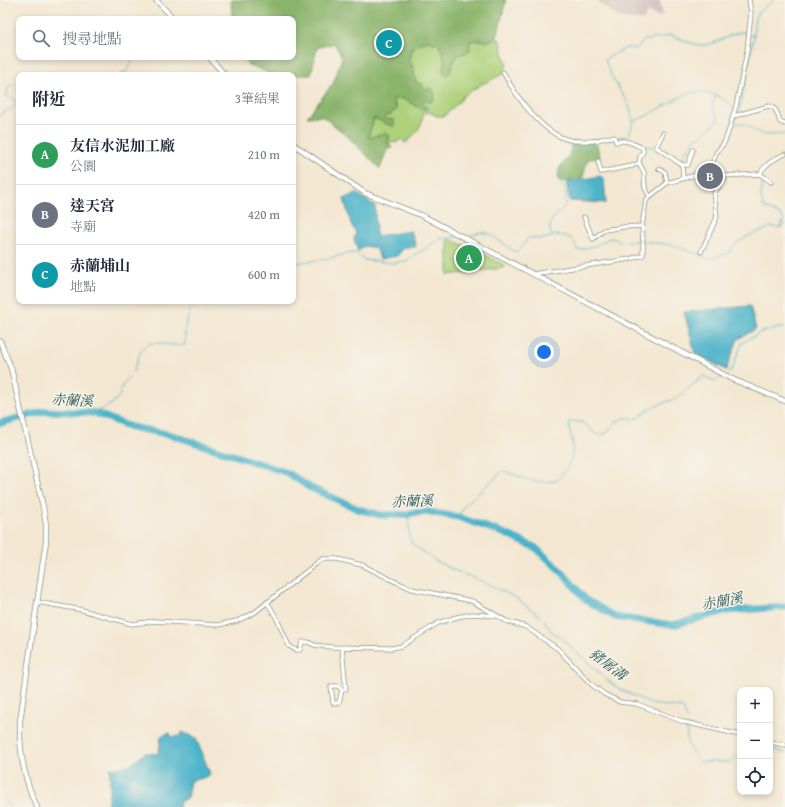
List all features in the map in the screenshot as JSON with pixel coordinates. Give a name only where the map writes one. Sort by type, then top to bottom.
[{"type":"street","points":[[156,0],[171,16]]},
{"type":"street","points":[[533,274],[630,259],[643,255],[642,226],[646,201],[667,183],[710,171],[716,154],[724,144],[734,116],[747,50],[751,13],[749,0]]},
{"type":"street","points":[[212,60],[222,72]]},
{"type":"street","points":[[503,72],[511,87],[524,104],[552,132],[568,140],[594,141],[610,136],[614,137],[616,142],[623,140],[643,148],[644,152],[640,157],[639,163],[644,172],[645,188],[650,197]]},
{"type":"street","points":[[734,116],[772,106],[775,108],[780,122],[785,124]]},
{"type":"street","points":[[663,133],[656,147],[682,165],[688,165],[693,150]]},
{"type":"street","points":[[296,146],[365,193],[423,216],[734,380],[785,401]]},
{"type":"street","points":[[760,174],[774,159],[785,154]]},
{"type":"street","points":[[598,161],[601,172],[632,166],[639,163]]},
{"type":"street","points":[[682,165],[683,179]]},
{"type":"street","points":[[659,169],[665,172],[667,183]]},
{"type":"street","points":[[711,169],[724,176],[760,174],[770,182]]},
{"type":"street","points":[[701,252],[716,217],[714,193],[724,181],[724,176]]},
{"type":"street","points":[[584,217],[593,238],[604,230],[642,226]]},
{"type":"street","points":[[0,341],[11,368],[44,507],[46,524],[46,541],[20,721],[20,739],[24,769],[37,807]]},
{"type":"street","points":[[36,602],[82,610],[132,624],[155,621],[218,625],[237,621],[254,613],[322,559],[337,559],[362,565],[412,589],[472,601],[506,621],[526,626],[558,649],[591,684],[604,694],[620,702],[637,704],[684,722],[737,734]]},
{"type":"street","points":[[267,602],[276,617],[289,646],[296,650],[300,650],[302,642],[342,648],[392,648],[402,646],[430,627],[457,617],[472,614],[498,616]]},
{"type":"street","points":[[342,648],[346,689],[342,690],[339,703],[333,703],[331,686],[338,686],[342,690]]},
{"type":"street","points":[[773,743],[785,745]]},
{"type":"shaded area","points":[[599,0],[660,0],[663,15],[657,17],[650,13],[646,14],[644,20],[628,20],[617,16],[599,3]]},
{"type":"green space","points":[[231,0],[506,0],[497,37],[487,42],[481,40],[470,41],[470,50],[456,57],[449,74],[445,75],[443,71],[444,57],[438,44],[428,41],[418,44],[412,48],[410,61],[414,70],[415,82],[421,83],[426,90],[429,88],[433,89],[435,96],[433,101],[430,103],[427,100],[422,101],[427,109],[423,110],[405,99],[401,98],[393,100],[397,109],[390,115],[385,116],[385,119],[394,120],[394,126],[374,118],[368,138],[386,133],[390,136],[388,143],[392,147],[386,152],[380,169],[344,133],[322,116],[307,117],[334,82],[342,57],[334,43],[317,48],[311,75],[296,75],[296,72],[267,72],[248,65],[245,60],[296,60],[296,16],[232,16]]},
{"type":"green space","points":[[497,37],[501,42],[507,64],[503,74],[480,85],[463,96],[461,100],[444,116],[437,116],[429,112],[423,114],[420,127],[406,143],[400,139],[398,142],[388,143],[368,138],[374,118],[389,125],[385,119],[385,116],[397,109],[393,100],[402,98],[411,102],[416,107],[423,104],[422,101],[427,100],[426,90],[416,82],[414,70],[410,61],[412,48],[418,44],[429,41],[438,44],[444,57],[443,71],[449,74],[456,58],[466,53],[470,41],[481,40],[487,42]]},
{"type":"green space","points":[[570,142],[593,142],[597,145],[600,158],[588,159],[583,177],[560,182],[558,174],[560,168],[570,153]]},
{"type":"green space","points":[[448,240],[478,251],[504,265],[503,268],[448,275]]},
{"type":"water","points":[[601,176],[604,179],[606,203],[570,201],[566,182]]},
{"type":"water","points":[[356,193],[375,206],[376,236],[411,231],[416,247],[405,247],[397,256],[380,259],[376,248],[365,246],[358,251],[354,239],[356,233],[351,224],[344,199]]},
{"type":"water","points":[[750,306],[756,329],[738,339],[726,370],[695,353],[684,312]]},
{"type":"water","points":[[182,732],[196,738],[210,774],[203,778],[190,781],[187,798],[179,802],[180,807],[107,807],[110,787],[110,768],[117,768],[133,763],[145,753],[156,754],[159,751],[161,736],[170,733],[172,737],[180,736]]},
{"type":"waterway","points":[[750,35],[754,35],[754,22],[757,14],[764,7],[775,0]]},
{"type":"waterway","points":[[615,138],[628,136],[631,129],[632,116],[628,104],[612,77],[605,59],[626,48],[637,48],[645,40],[669,35],[700,45],[710,44],[740,32],[745,32],[746,35]]},
{"type":"waterway","points":[[738,113],[754,36]]},
{"type":"waterway","points":[[124,72],[127,71],[132,60]]},
{"type":"waterway","points":[[13,84],[9,86],[6,96],[14,99],[16,103]]},
{"type":"waterway","points":[[633,122],[680,97],[695,92],[706,93],[721,98],[734,108]]},
{"type":"waterway","points":[[677,160],[683,160],[685,150],[689,149],[695,138],[701,136],[718,120],[718,117],[712,107],[716,95]]},
{"type":"waterway","points":[[0,116],[2,113],[16,106]]},
{"type":"waterway","points":[[737,116],[734,124],[738,123],[746,125],[759,133],[766,135],[785,134]]},
{"type":"waterway","points":[[620,137],[629,140]]},
{"type":"waterway","points":[[552,236],[550,231],[551,222],[566,205],[566,192],[559,179],[559,168],[569,155],[571,147],[587,147],[593,145],[596,143],[595,142]]},
{"type":"waterway","points":[[635,143],[656,148]]},
{"type":"waterway","points":[[661,148],[670,154]]},
{"type":"waterway","points":[[468,236],[481,232],[490,234],[514,251],[518,251],[528,238],[541,239],[557,235],[565,236],[574,242],[577,250],[597,245],[610,238],[619,242],[630,241],[674,245],[709,259],[729,253],[739,241],[749,236],[771,227],[779,228],[784,220],[780,215],[763,207],[761,193],[765,180]]},
{"type":"waterway","points":[[781,227],[785,224]]},
{"type":"waterway","points":[[296,263],[357,253],[364,260],[395,263],[408,260],[413,255],[424,250],[439,239],[457,237]]},
{"type":"waterway","points":[[133,372],[138,356],[145,346],[154,343],[185,345],[185,327],[192,304]]},
{"type":"waterway","points":[[728,373],[731,371],[742,343],[761,332],[785,327]]},
{"type":"waterway","points":[[458,517],[465,505],[503,471],[536,482],[556,481],[564,473],[571,457],[573,446],[569,421],[582,422],[597,435],[606,434],[618,421],[626,418],[636,419],[651,408],[679,397],[703,376],[715,381],[722,377]]},
{"type":"waterway","points":[[95,413],[112,404],[120,395],[122,386],[129,377]]},
{"type":"waterway","name":"赤蘭溪","points":[[0,423],[45,411],[95,413],[131,427],[172,435],[288,473],[309,487],[358,509],[381,515],[408,515],[411,513],[428,512],[458,517],[506,534],[536,548],[563,573],[585,599],[615,617],[673,625],[725,611],[785,607]]},
{"type":"waterway","name":"豬屠溝","points":[[408,515],[410,540],[412,544],[436,561],[514,597],[540,616]]},
{"type":"waterway","name":"豬屠溝","points":[[544,620],[551,631],[559,636],[608,681],[620,689],[651,704],[683,708],[687,719]]},
{"type":"waterway","name":"豬屠溝","points":[[687,726],[689,746],[700,762],[728,762],[737,757]]},
{"type":"waterway","name":"豬屠溝","points":[[773,749],[785,753]]},
{"type":"waterway","points":[[3,798],[10,807]]},
{"type":"place","name":"赤蘭埔山","points":[[389,43]]},
{"type":"place","name":"達天宮","points":[[710,176]]},
{"type":"place","name":"友信水泥加工廠","points":[[469,258]]}]
